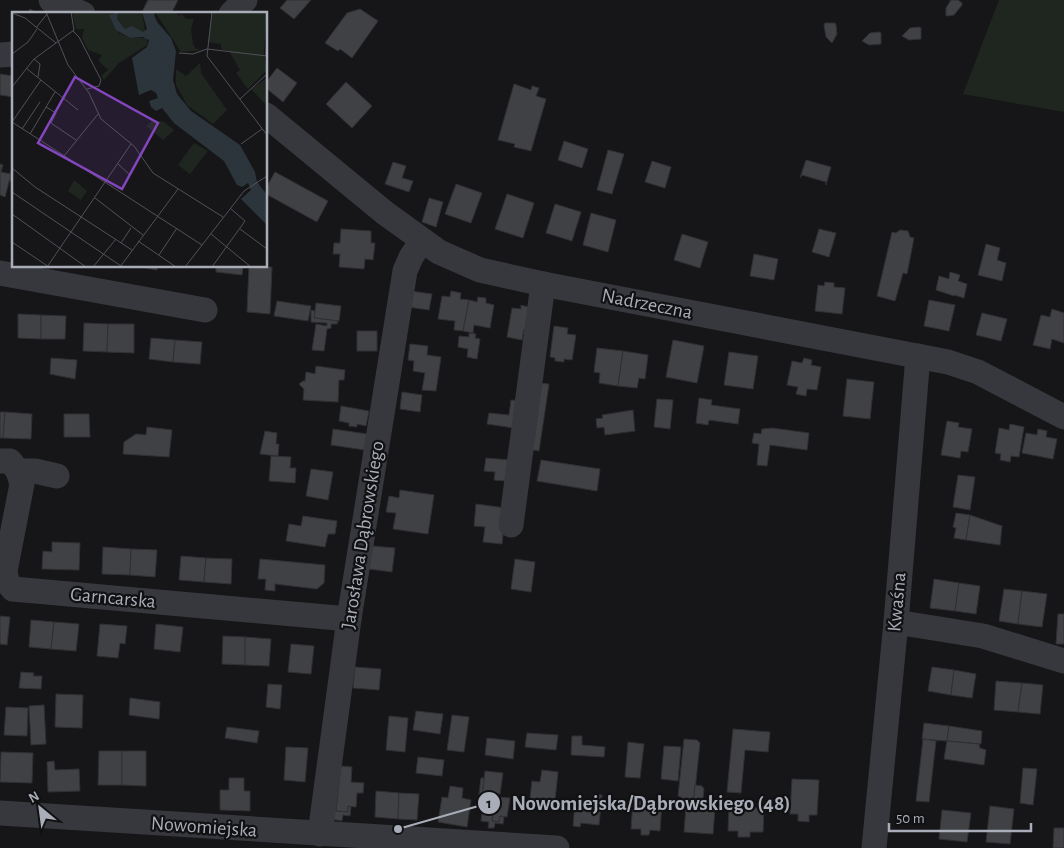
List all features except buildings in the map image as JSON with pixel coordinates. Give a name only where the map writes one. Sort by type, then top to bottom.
[{"type":"street","points":[[51,0],[78,12]]},
{"type":"street","points":[[233,12],[245,0]]},
{"type":"street","name":"Nadrzeczna","points":[[268,117],[422,241],[439,252],[480,270],[543,284],[948,362],[978,372],[1064,417]]},
{"type":"street","name":"Jarosława Dąbrowskiego","points":[[320,834],[349,619],[405,271],[411,257],[422,241]]},
{"type":"street","points":[[0,273],[205,310]]},
{"type":"street","points":[[511,525],[543,284]]},
{"type":"street","name":"Kwaśna","points":[[874,848],[896,622],[918,356]]},
{"type":"street","points":[[10,464],[57,476]]},
{"type":"street","name":"Garncarska","points":[[10,464],[22,484],[5,571],[7,582],[13,589],[349,619]]},
{"type":"street","points":[[896,622],[983,636],[1064,661]]},
{"type":"street","name":"Nowomiejska","points":[[0,814],[557,848]]},
{"type":"shaded area","points":[[999,0],[1064,0],[1064,112],[963,94]]},
{"type":"place","name":"Nowomiejska/Dąbrowskiego (48)","points":[[398,829]]}]
